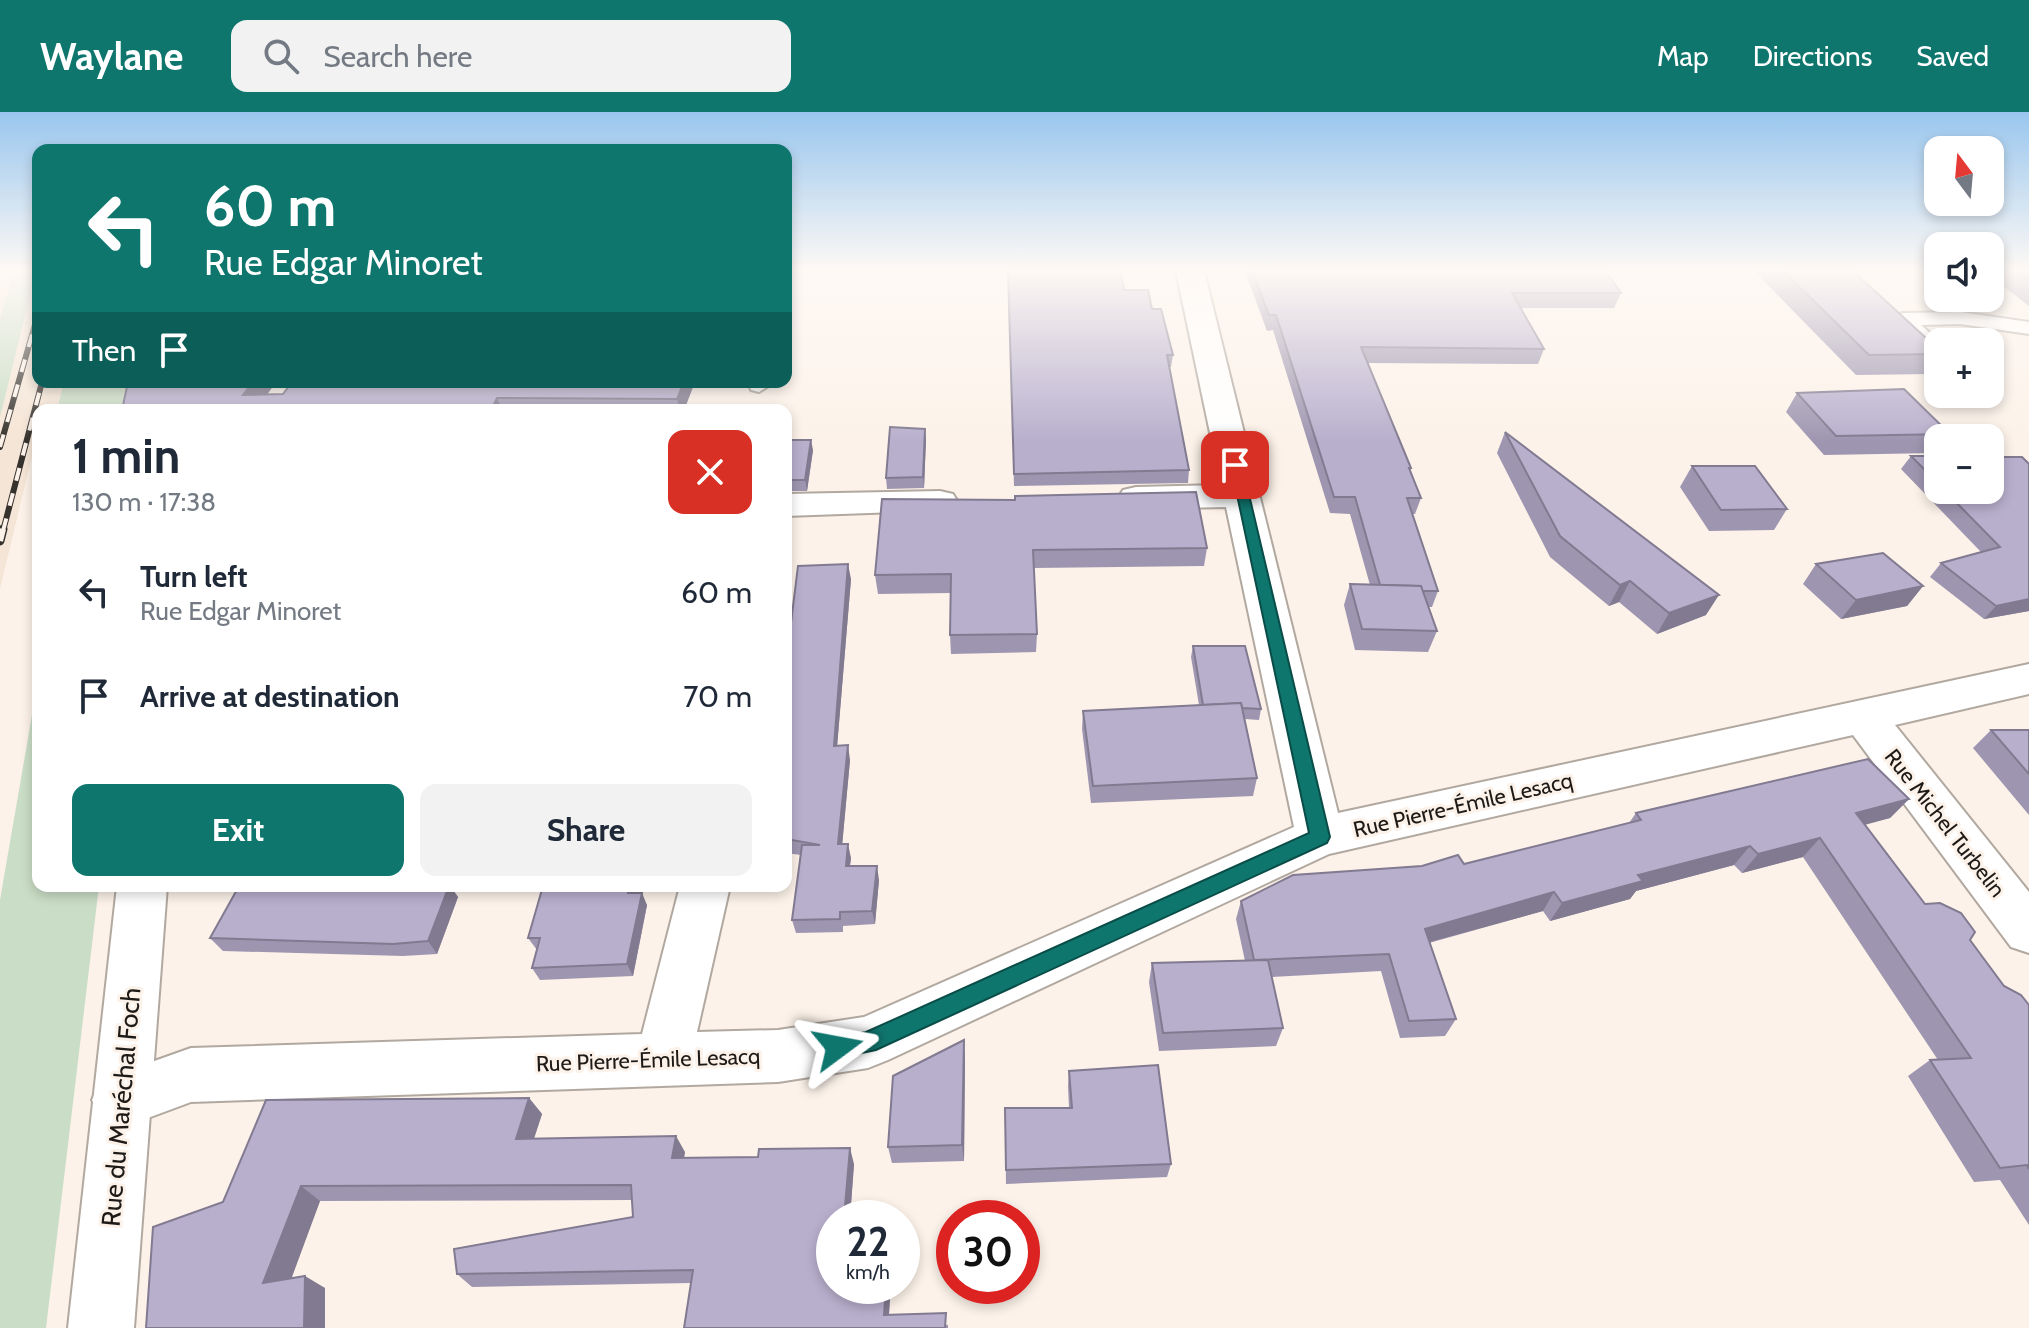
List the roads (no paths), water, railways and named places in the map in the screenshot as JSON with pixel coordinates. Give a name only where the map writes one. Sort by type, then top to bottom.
[{"type":"street","points":[[1203,328],[1320,837]]},
{"type":"street","points":[[1100,499],[1242,496]]},
{"type":"street","points":[[792,505],[975,501]]},
{"type":"street","name":"Rue Pierre-Émile Lesacq","points":[[121,1100],[191,1075],[778,1056],[868,1042],[1320,837],[2029,679]]},
{"type":"street","name":"Rue Michel Turbelin","points":[[1862,715],[2029,931]]},
{"type":"street","name":"Rue du Maréchal Foch","points":[[101,1328],[141,892]]},
{"type":"street","points":[[663,1060],[704,892]]},
{"type":"railway","points":[[0,447],[32,335]]},
{"type":"railway","points":[[36,404],[40,388]]},
{"type":"railway","points":[[3,531],[32,420]]},
{"type":"railway","points":[[0,541],[3,529]]}]
